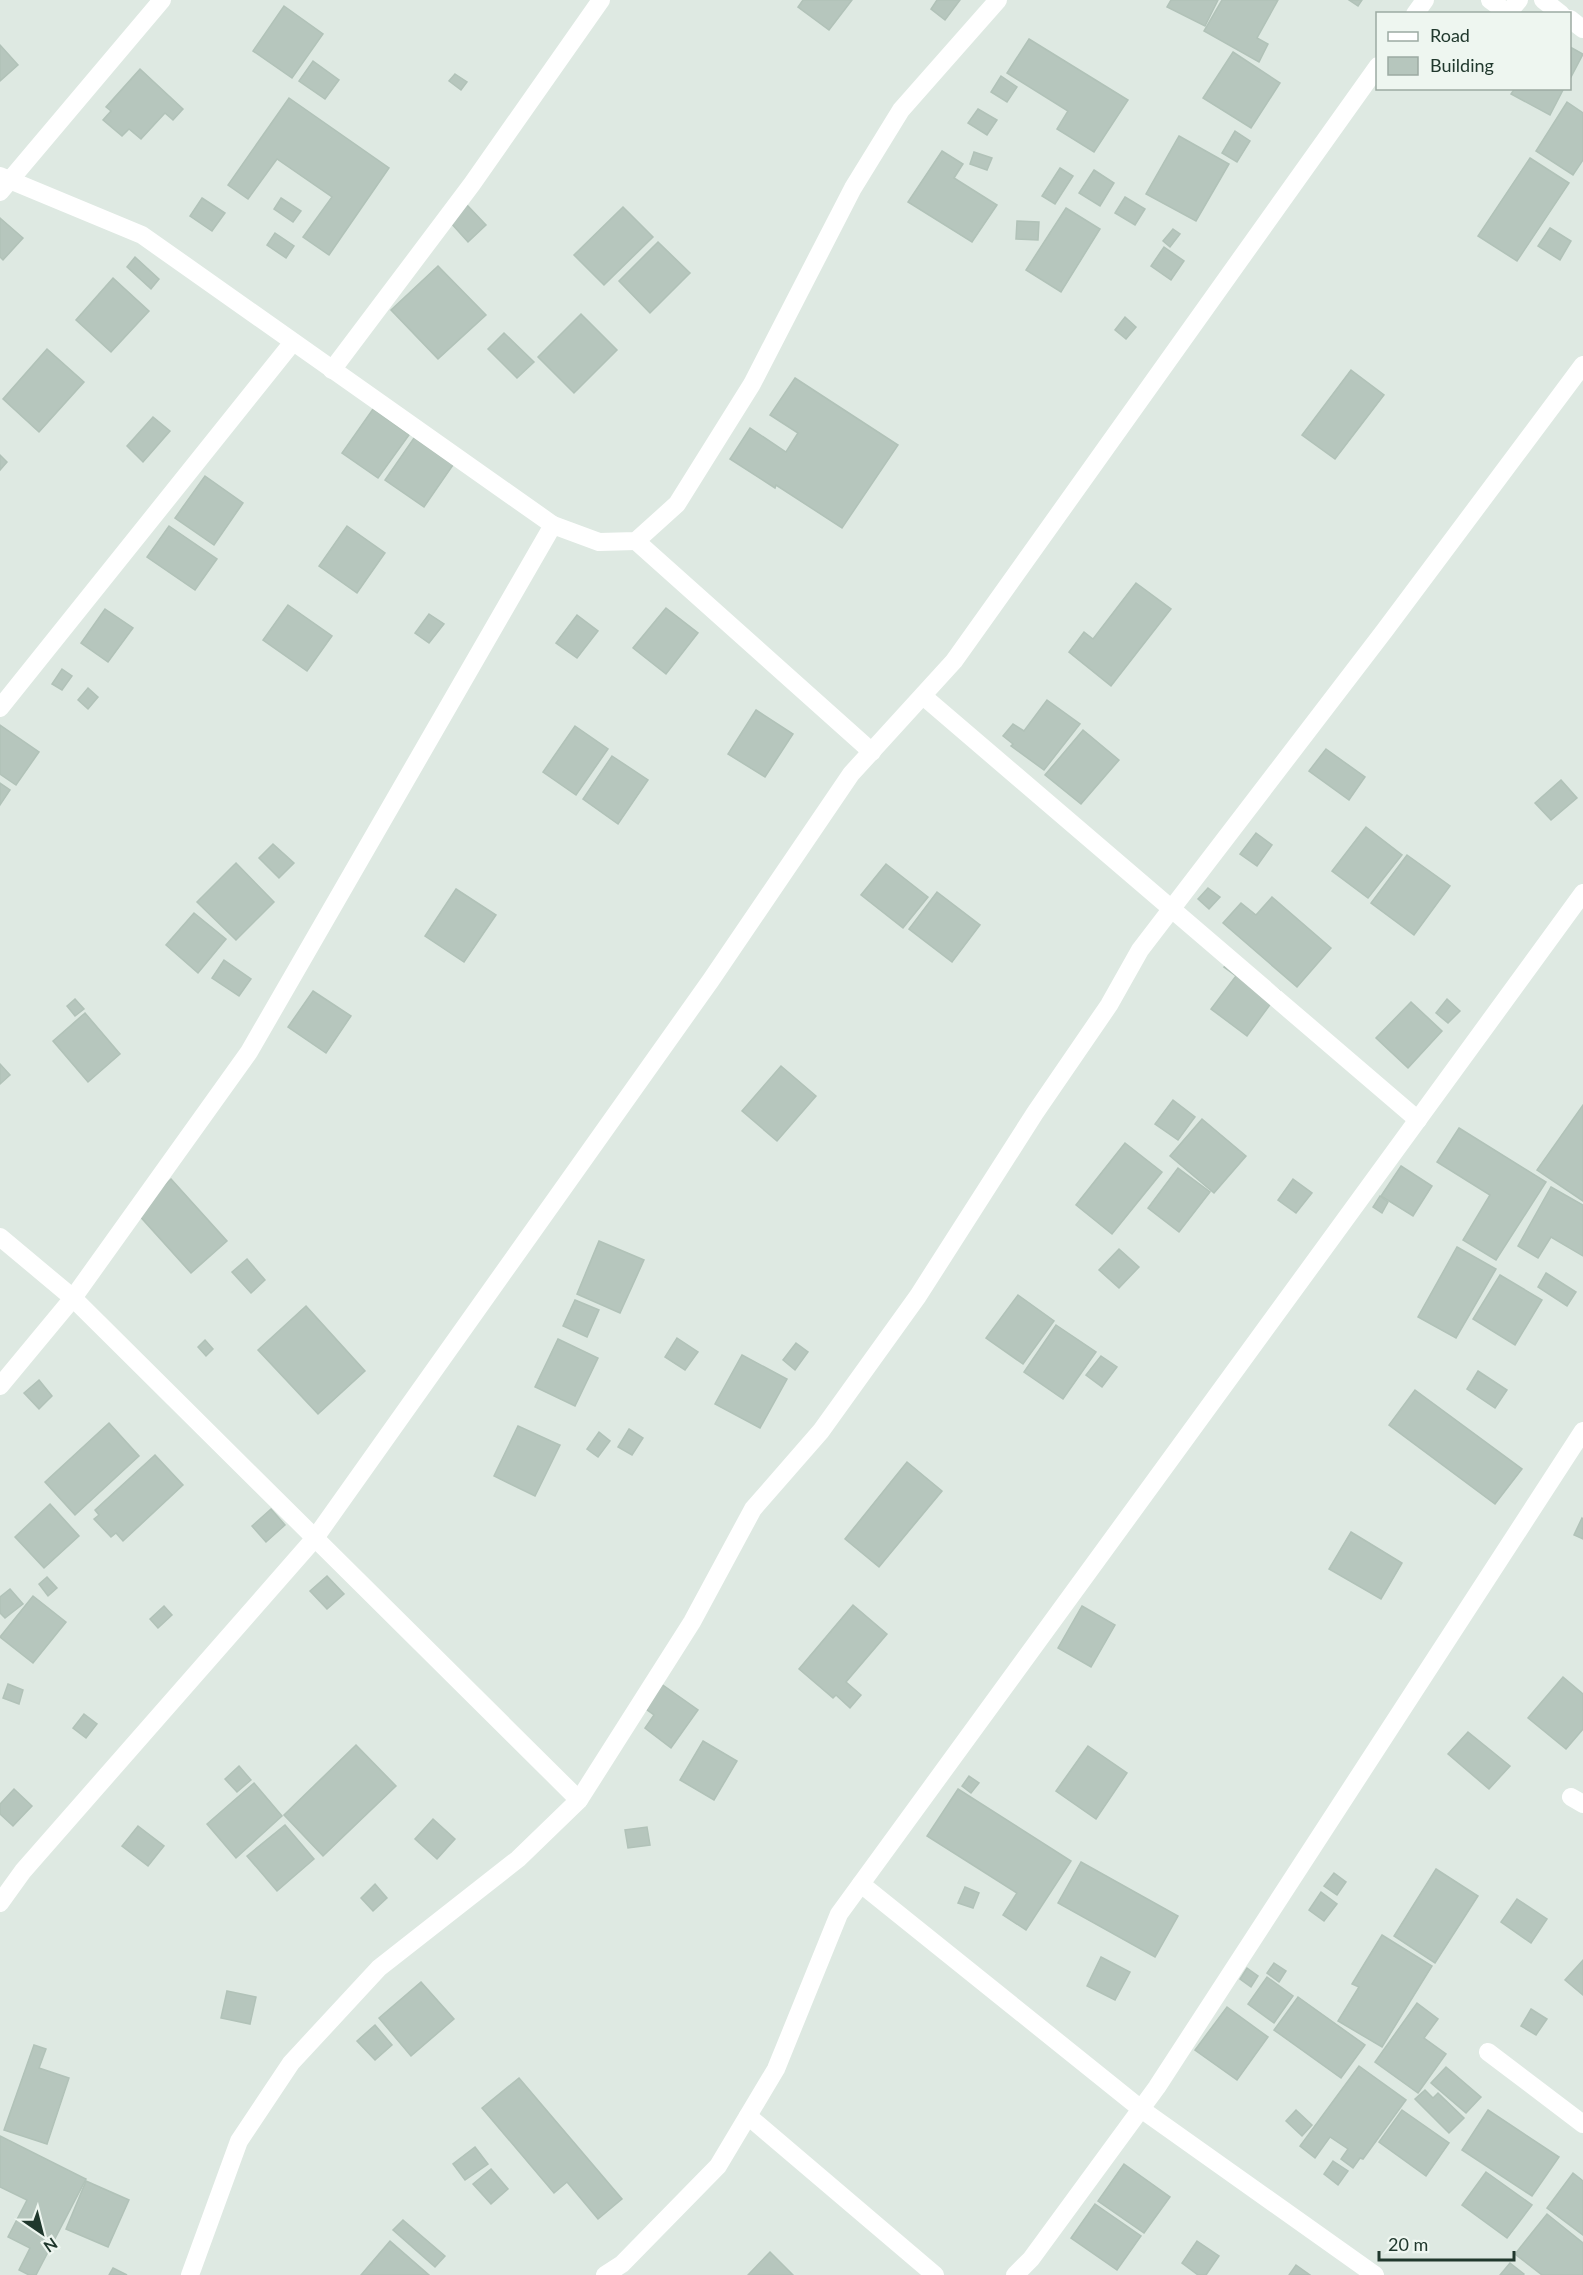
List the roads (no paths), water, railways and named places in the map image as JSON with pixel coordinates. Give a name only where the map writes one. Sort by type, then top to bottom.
[{"type":"street","points":[[162,0],[3,183],[142,236],[553,525],[598,542],[636,541],[677,504],[752,384],[854,188],[901,110],[998,0]]},
{"type":"street","points":[[332,370],[472,184],[601,0]]},
{"type":"street","points":[[1490,0],[1507,12]]},
{"type":"street","points":[[1509,12],[1518,0]]},
{"type":"street","points":[[1543,0],[1558,12]]},
{"type":"street","points":[[0,1903],[22,1872],[315,1538],[711,980],[851,774],[961,651],[1376,67]]},
{"type":"street","points":[[0,708],[293,342]]},
{"type":"street","points":[[190,2275],[239,2141],[291,2063],[379,1968],[518,1858],[579,1800],[692,1622],[753,1509],[821,1431],[918,1296],[1029,1123],[1109,1005],[1140,950],[1583,365]]},
{"type":"street","points":[[0,1386],[73,1298],[249,1052],[553,525]]},
{"type":"street","points":[[636,541],[872,752]]},
{"type":"street","points":[[923,696],[1418,1120]]},
{"type":"street","points":[[605,2275],[622,2264],[718,2166],[776,2068],[839,1914],[1583,893]]},
{"type":"street","points":[[0,1237],[73,1298],[579,1800]]},
{"type":"street","points":[[1015,2275],[1032,2259],[1157,2087],[1583,1431]]},
{"type":"street","points":[[861,1884],[1141,2109],[1375,2275]]},
{"type":"street","points":[[1488,2052],[1583,2124]]},
{"type":"street","points":[[748,2116],[935,2275]]}]
